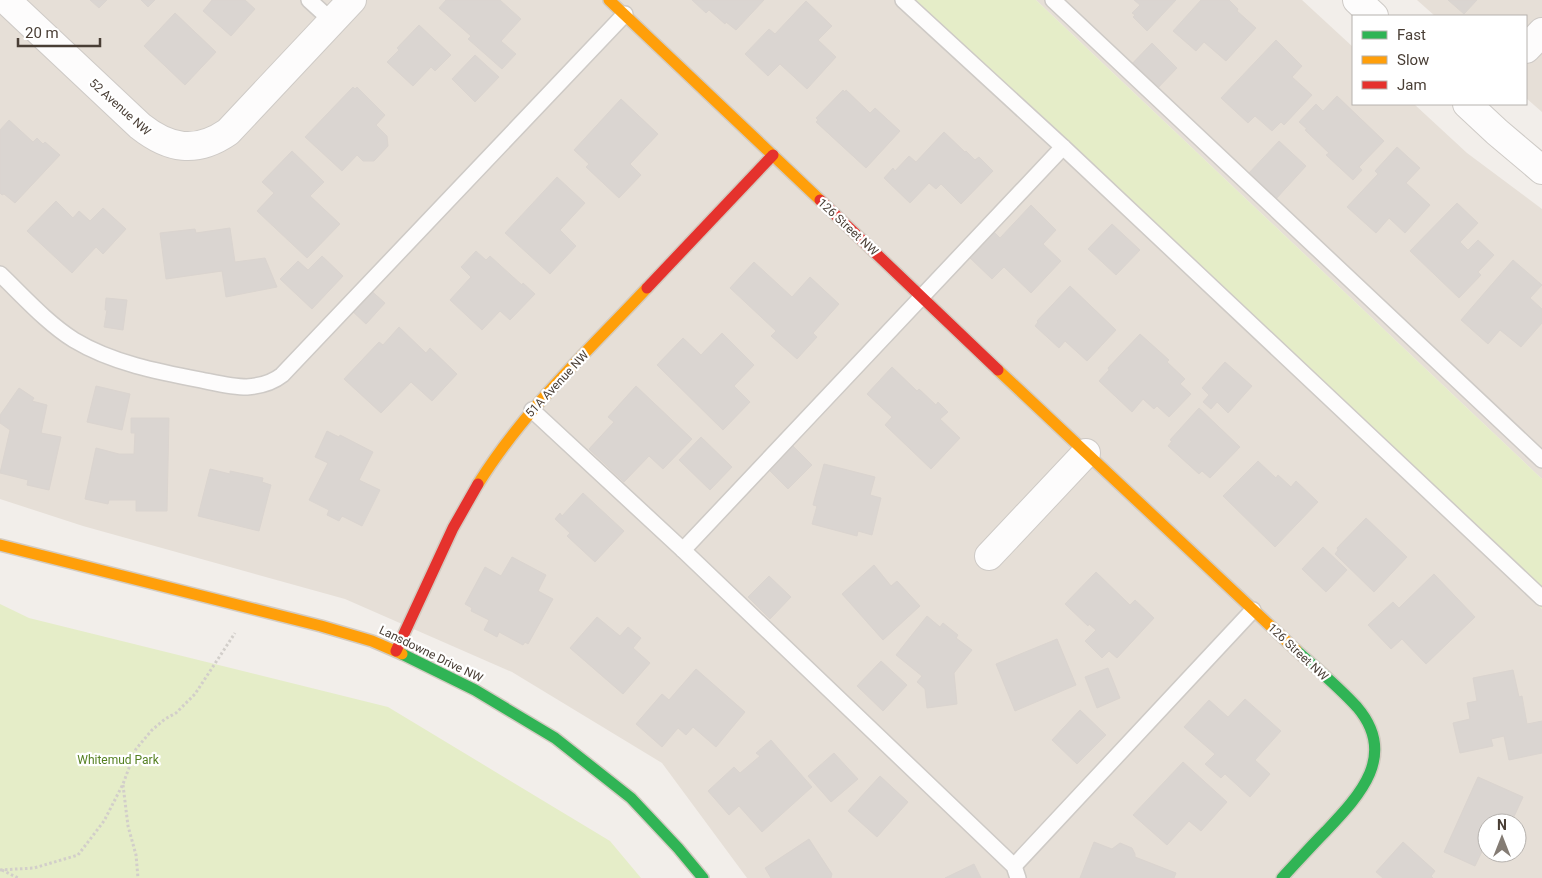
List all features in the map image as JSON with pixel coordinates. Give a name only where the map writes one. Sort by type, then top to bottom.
[{"type":"street","name":"52 Avenue NW","points":[[6,0],[140,126],[163,142],[177,146],[202,145],[216,141],[228,132],[352,0]]},
{"type":"street","name":"126 Street NW","points":[[609,0],[1086,454],[1357,707],[1367,721],[1375,748],[1369,776],[1356,798],[1282,878]]},
{"type":"street","points":[[1357,0],[1373,15]]},
{"type":"street","points":[[1527,48],[1542,32]]},
{"type":"street","points":[[1470,105],[1497,132],[1542,170]]},
{"type":"street","name":"51A Avenue NW","points":[[396,651],[444,546],[472,494],[511,435],[532,410],[773,155]]},
{"type":"street","points":[[989,556],[1086,454]]},
{"type":"street","name":"Lansdowne Drive NW","points":[[0,545],[345,633],[396,651],[475,690],[555,738],[631,798],[703,878]]},
{"type":"lane","points":[[309,0],[332,21]]},
{"type":"lane","points":[[903,0],[1063,147],[1542,598]]},
{"type":"lane","points":[[1053,0],[1542,460]]},
{"type":"lane","points":[[0,274],[60,331],[88,348],[129,363],[170,374],[232,386],[248,387],[274,381],[624,14]]},
{"type":"lane","points":[[683,550],[1063,147]]},
{"type":"lane","points":[[532,410],[683,550],[1016,872],[1253,610]]},
{"type":"path","points":[[1,870],[34,868],[78,855],[104,821],[123,784],[136,749],[152,730],[164,719],[176,713],[195,694],[251,608]]},
{"type":"path","points":[[123,784],[128,826],[136,855],[138,878]]},
{"type":"path","points":[[1,870],[18,878]]},
{"type":"shaded area","points":[[0,0],[912,0],[1542,609],[1542,878],[747,878],[662,763],[512,672],[345,599],[83,526],[0,499]]},
{"type":"shaded area","points":[[1036,0],[1302,0],[1352,46],[1352,105],[1415,105],[1467,153],[1542,209],[1542,479]]},
{"type":"shaded area","points":[[1417,0],[1542,0],[1542,112],[1527,99],[1527,15],[1434,15]]},
{"type":"green space","points":[[912,0],[1036,0],[1542,479],[1542,609]]},
{"type":"green space","name":"Whitemud Park","points":[[0,604],[29,618],[388,707],[610,841],[641,878],[0,878]]},
{"type":"building","points":[[90,0],[107,0],[99,8]]},
{"type":"building","points":[[141,0],[155,0],[148,7]]},
{"type":"building","points":[[212,0],[245,0],[255,9],[231,36],[203,11]]},
{"type":"building","points":[[446,0],[500,0],[521,19],[501,41],[516,54],[502,69],[468,39],[471,36],[439,8]]},
{"type":"building","points":[[692,0],[764,0],[736,30],[726,22],[725,24],[709,10],[706,13]]},
{"type":"building","points":[[1134,0],[1176,0],[1147,31],[1133,17],[1135,15],[1132,13],[1140,5]]},
{"type":"building","points":[[1201,0],[1229,0],[1238,9],[1237,11],[1256,28],[1226,61],[1204,42],[1196,51],[1173,31]]},
{"type":"building","points":[[1448,0],[1477,0],[1464,14]]},
{"type":"building","points":[[806,1],[832,26],[818,40],[836,57],[807,89],[780,64],[768,76],[745,54],[769,29],[775,34]]},
{"type":"building","points":[[175,13],[216,52],[185,85],[144,46]]},
{"type":"building","points":[[419,25],[451,55],[435,71],[431,67],[413,86],[387,62],[399,50],[397,48]]},
{"type":"building","points":[[1276,40],[1302,66],[1292,77],[1312,95],[1284,125],[1281,122],[1272,131],[1255,116],[1248,123],[1221,98]]},
{"type":"building","points":[[1152,43],[1177,68],[1153,93],[1127,69]]},
{"type":"building","points":[[475,55],[499,77],[475,102],[452,79]]},
{"type":"building","points":[[353,87],[355,89],[357,87],[385,115],[376,125],[387,136],[388,146],[374,161],[363,161],[357,155],[342,171],[305,137]]},
{"type":"building","points":[[843,90],[845,92],[846,90],[870,113],[875,108],[900,131],[866,168],[816,122],[818,120],[816,118]]},
{"type":"building","points":[[1337,96],[1384,141],[1359,167],[1362,170],[1353,180],[1326,155],[1329,153],[1299,122],[1316,104],[1323,111]]},
{"type":"building","points":[[621,99],[658,134],[630,164],[641,175],[619,198],[586,167],[589,164],[574,150]]},
{"type":"building","points":[[9,120],[33,142],[37,138],[43,144],[45,142],[60,155],[15,203],[0,193],[0,130]]},
{"type":"building","points":[[944,132],[975,160],[979,157],[993,171],[961,204],[941,184],[936,189],[929,183],[910,203],[884,178],[893,168],[895,171],[909,156],[916,162]]},
{"type":"building","points":[[1279,141],[1306,166],[1275,200],[1248,174]]},
{"type":"building","points":[[1397,147],[1420,168],[1406,183],[1430,205],[1405,233],[1389,218],[1376,233],[1347,207],[1378,174],[1375,171]]},
{"type":"building","points":[[292,151],[324,182],[310,196],[340,224],[307,258],[257,211],[274,193],[262,182]]},
{"type":"building","points":[[557,177],[585,203],[560,230],[576,246],[550,274],[505,233]]},
{"type":"building","points":[[56,201],[73,218],[79,211],[90,221],[103,208],[126,229],[103,254],[96,247],[72,273],[27,231]]},
{"type":"building","points":[[1457,203],[1478,223],[1460,242],[1468,250],[1478,240],[1494,255],[1478,272],[1481,275],[1459,298],[1410,251]]},
{"type":"building","points":[[1031,205],[1056,230],[1043,244],[1061,261],[1031,293],[1004,267],[992,279],[969,257],[993,231],[1000,238]]},
{"type":"building","points":[[1112,224],[1140,250],[1116,275],[1088,249]]},
{"type":"building","points":[[230,228],[235,262],[265,258],[277,287],[226,297],[222,271],[166,279],[160,233],[195,229],[196,233]]},
{"type":"building","points":[[476,251],[486,260],[490,256],[522,285],[523,283],[535,294],[510,320],[500,311],[482,330],[450,300],[471,277],[461,267]]},
{"type":"building","points":[[322,256],[343,276],[312,309],[280,279],[298,261],[308,270]]},
{"type":"building","points":[[1513,260],[1542,285],[1530,298],[1542,309],[1542,323],[1521,347],[1500,330],[1488,344],[1461,320]]},
{"type":"building","points":[[754,262],[792,297],[810,277],[839,304],[813,333],[817,337],[797,359],[771,336],[776,331],[730,288]]},
{"type":"building","points":[[1070,286],[1116,330],[1087,361],[1065,341],[1059,348],[1035,326],[1037,321]]},
{"type":"building","points":[[368,288],[385,303],[366,324],[350,309]]},
{"type":"building","points":[[106,298],[127,300],[123,330],[104,327],[107,310],[105,310]]},
{"type":"building","points":[[399,327],[426,353],[430,348],[457,374],[432,401],[411,382],[381,413],[344,379],[379,342],[383,345]]},
{"type":"building","points":[[722,333],[754,365],[734,386],[750,402],[723,430],[657,365],[683,338],[701,355]]},
{"type":"building","points":[[1140,334],[1169,360],[1167,362],[1185,379],[1180,384],[1191,394],[1169,417],[1157,406],[1154,409],[1143,399],[1132,412],[1099,381],[1109,370],[1108,368]]},
{"type":"building","points":[[1225,362],[1252,386],[1228,413],[1217,402],[1211,409],[1203,402],[1209,395],[1202,388]]},
{"type":"building","points":[[892,367],[917,391],[919,389],[936,405],[938,402],[948,412],[940,419],[960,438],[931,469],[885,425],[892,417],[867,394]]},
{"type":"building","points":[[96,386],[130,394],[122,430],[87,422]]},
{"type":"building","points":[[636,386],[692,439],[663,469],[649,456],[624,482],[589,449],[614,422],[608,417]]},
{"type":"building","points":[[19,388],[34,398],[32,401],[47,405],[41,433],[61,437],[49,490],[27,485],[28,480],[0,473],[10,430],[0,423],[0,415]]},
{"type":"building","points":[[1199,408],[1240,447],[1210,478],[1202,471],[1199,474],[1168,446],[1172,441],[1170,440]]},
{"type":"building","points":[[131,418],[169,418],[167,511],[136,511],[136,500],[109,500],[108,504],[85,499],[96,448],[119,454],[134,454],[135,433],[131,433]]},
{"type":"building","points":[[327,431],[339,437],[340,435],[373,452],[359,480],[380,490],[362,526],[342,516],[339,521],[327,515],[329,510],[309,500],[328,463],[315,457]]},
{"type":"building","points":[[701,437],[732,467],[710,490],[679,460]]},
{"type":"building","points":[[791,444],[812,465],[788,489],[767,468]]},
{"type":"building","points":[[1258,461],[1276,478],[1278,475],[1291,487],[1296,481],[1318,502],[1275,547],[1223,496]]},
{"type":"building","points":[[824,464],[875,477],[870,495],[881,498],[872,535],[858,531],[857,536],[812,524],[817,506],[813,505]]},
{"type":"building","points":[[210,469],[230,474],[230,471],[263,478],[262,482],[271,485],[259,531],[198,516]]},
{"type":"building","points":[[583,493],[624,531],[595,562],[567,536],[570,533],[555,519],[560,513],[562,516]]},
{"type":"building","points":[[1366,518],[1407,557],[1374,592],[1335,554],[1338,550],[1337,548]]},
{"type":"building","points":[[1323,547],[1347,570],[1326,592],[1302,569]]},
{"type":"building","points":[[512,557],[546,575],[538,591],[553,599],[528,644],[525,642],[523,645],[499,632],[497,637],[484,630],[489,620],[471,611],[472,608],[465,604],[485,567],[501,576]]},
{"type":"building","points":[[874,565],[891,586],[897,581],[920,606],[883,640],[842,594]]},
{"type":"building","points":[[1096,572],[1130,605],[1135,600],[1154,618],[1117,658],[1109,651],[1102,658],[1085,641],[1096,630],[1089,624],[1088,626],[1065,604]]},
{"type":"building","points":[[1434,574],[1475,617],[1426,664],[1402,639],[1391,649],[1368,625],[1393,602],[1399,608]]},
{"type":"building","points":[[769,576],[791,597],[770,619],[748,597]]},
{"type":"building","points":[[927,616],[940,627],[943,623],[958,635],[956,638],[972,650],[954,673],[957,704],[927,708],[925,689],[917,682],[922,676],[896,655]]},
{"type":"building","points":[[597,617],[620,636],[628,627],[641,638],[633,648],[650,663],[623,694],[570,648]]},
{"type":"building","points":[[1057,639],[1076,685],[1015,711],[996,664]]},
{"type":"building","points":[[881,661],[907,685],[883,711],[857,686]]},
{"type":"building","points":[[1108,668],[1120,698],[1097,708],[1085,677]]},
{"type":"building","points":[[696,669],[745,712],[716,747],[693,727],[686,735],[678,728],[662,747],[636,724],[662,694],[669,700]]},
{"type":"building","points":[[1513,670],[1519,697],[1522,696],[1527,724],[1542,721],[1542,753],[1509,760],[1504,736],[1491,739],[1493,746],[1460,753],[1453,723],[1470,719],[1467,703],[1477,701],[1473,678]]},
{"type":"building","points":[[1245,699],[1281,731],[1255,760],[1270,774],[1250,797],[1225,774],[1221,778],[1205,764],[1215,754],[1184,727],[1209,700],[1228,717]]},
{"type":"building","points":[[1080,710],[1106,735],[1077,764],[1052,740]]},
{"type":"building","points":[[771,740],[812,787],[762,832],[739,806],[729,815],[708,791],[734,767],[740,773],[760,756],[756,753]]},
{"type":"building","points":[[834,753],[858,779],[831,802],[808,776]]},
{"type":"building","points":[[1183,762],[1227,802],[1201,831],[1189,821],[1167,845],[1133,815]]},
{"type":"building","points":[[880,776],[908,802],[877,837],[848,811]]},
{"type":"building","points":[[1478,777],[1523,797],[1516,813],[1477,813],[1477,862],[1475,866],[1444,852]]},
{"type":"building","points":[[809,839],[832,874],[831,878],[771,878],[765,868]]},
{"type":"building","points":[[1094,842],[1112,849],[1120,843],[1132,848],[1135,857],[1176,873],[1174,878],[1080,878]]},
{"type":"building","points":[[1403,842],[1435,871],[1431,876],[1433,878],[1383,878],[1376,872]]},
{"type":"building","points":[[974,864],[981,878],[945,878]]},
{"type":"traffic: fast","points":[[1282,878],[1339,817],[1362,789],[1370,774],[1374,758],[1374,742],[1369,725],[1357,707],[1296,650]]},
{"type":"traffic: fast","points":[[402,654],[475,690],[555,738],[631,798],[703,878]]},
{"type":"traffic: slow","points":[[609,0],[820,200]]},
{"type":"traffic: slow","points":[[478,484],[496,457],[536,406],[647,288]]},
{"type":"traffic: slow","points":[[998,370],[1296,650]]},
{"type":"traffic: slow","points":[[0,545],[321,626],[372,641],[402,654]]},
{"type":"traffic: jam","points":[[647,288],[773,155]]},
{"type":"traffic: jam","points":[[820,200],[998,370]]},
{"type":"traffic: jam","points":[[396,651],[453,528],[478,484]]}]
